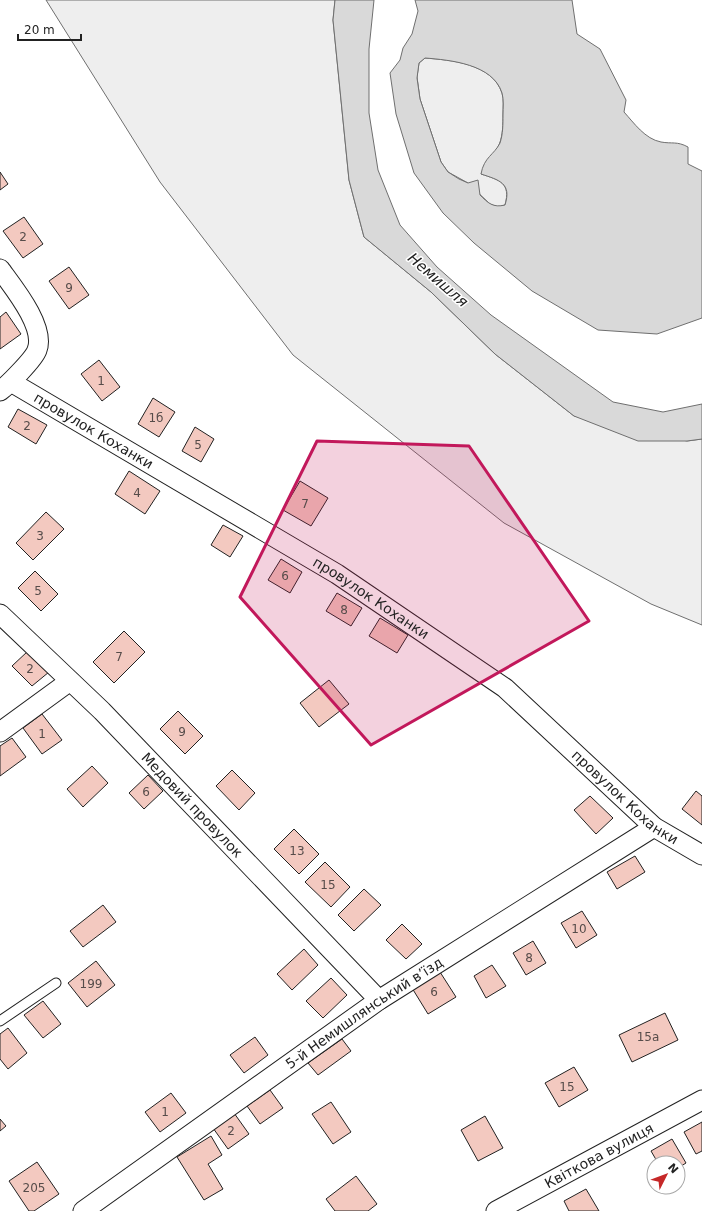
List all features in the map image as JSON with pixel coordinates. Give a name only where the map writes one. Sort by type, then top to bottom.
[{"type":"street","points":[[0,269],[31,314],[37,335],[37,350],[5,387]]},
{"type":"street","name":"провулок Коханки","points":[[5,387],[337,574],[505,688],[654,827],[702,855]]},
{"type":"street","name":"Медовий провулок","points":[[0,614],[107,717],[379,1000]]},
{"type":"street","points":[[0,732],[70,681]]},
{"type":"street","name":"5-й Немишлянський в’їзд","points":[[83,1211],[379,1000],[654,827]]},
{"type":"street","name":"Квіткова вулиця","points":[[496,1211],[702,1100]]},
{"type":"lane","points":[[0,1021],[56,983]]},
{"type":"highlighted area","points":[[317,441],[469,446],[589,621],[371,745],[240,597]]},
{"type":"shaded area","points":[[46,0],[335,0],[333,20],[349,180],[364,237],[431,292],[495,354],[574,416],[687,441],[702,439],[702,625],[651,604],[504,523],[293,355],[160,182]]},
{"type":"shaded area","points":[[425,58],[446,60],[469,65],[480,69],[497,83],[503,98],[502,133],[499,145],[481,174],[494,178],[505,187],[505,205],[498,207],[490,204],[468,183],[448,172],[441,162],[420,99],[417,77],[419,63]]},
{"type":"water","name":"Немишля","points":[[335,0],[374,0],[369,49],[369,113],[378,170],[400,225],[437,267],[491,315],[613,402],[663,412],[702,404],[702,439],[687,441],[638,441],[574,416],[495,354],[431,292],[364,237],[349,180],[333,20]]},
{"type":"water","points":[[415,0],[572,0],[577,34],[600,49],[626,100],[624,112],[640,130],[650,138],[661,142],[678,143],[688,147],[688,164],[702,171],[702,318],[657,334],[598,330],[532,291],[474,243],[443,213],[414,173],[396,114],[390,73],[400,60],[403,48],[412,34],[418,11]],"holes":[[[425,58],[446,60],[470,65],[490,76],[497,83],[502,93],[503,101],[501,140],[498,147],[484,164],[481,174],[493,178],[505,187],[507,192],[505,205],[497,206],[488,202],[480,195],[478,180],[468,183],[459,179],[448,172],[441,162],[420,99],[417,78],[419,63]]]},
{"type":"building","points":[[0,172],[8,184],[0,190]]},
{"type":"building","points":[[24,217],[43,244],[23,258],[3,231]]},
{"type":"building","points":[[69,267],[89,295],[69,309],[49,281]]},
{"type":"building","points":[[6,312],[21,334],[0,349],[0,317]]},
{"type":"building","points":[[99,360],[120,387],[102,401],[81,374]]},
{"type":"building","points":[[153,398],[175,412],[159,437],[138,424]]},
{"type":"building","points":[[18,409],[47,425],[36,444],[8,427]]},
{"type":"building","points":[[195,427],[214,439],[201,462],[182,451]]},
{"type":"building","points":[[129,471],[160,491],[145,514],[115,494]]},
{"type":"building","points":[[300,481],[328,498],[311,526],[283,510]]},
{"type":"building","points":[[46,512],[64,529],[33,560],[16,543]]},
{"type":"building","points":[[223,525],[243,536],[230,557],[211,545]]},
{"type":"building","points":[[281,559],[302,572],[290,593],[268,580]]},
{"type":"building","points":[[35,571],[58,594],[41,611],[18,588]]},
{"type":"building","points":[[337,593],[362,608],[351,626],[326,611]]},
{"type":"building","points":[[380,618],[408,635],[397,653],[369,636]]},
{"type":"building","points":[[124,631],[145,652],[114,683],[93,662]]},
{"type":"building","points":[[28,651],[49,672],[32,686],[12,666]]},
{"type":"building","points":[[329,680],[349,704],[319,727],[300,703]]},
{"type":"building","points":[[178,711],[203,736],[185,754],[160,729]]},
{"type":"building","points":[[42,714],[62,740],[42,754],[23,728]]},
{"type":"building","points":[[12,738],[26,757],[0,776],[0,746]]},
{"type":"building","points":[[92,766],[108,783],[83,807],[67,789]]},
{"type":"building","points":[[232,770],[255,793],[239,810],[216,786]]},
{"type":"building","points":[[148,775],[163,791],[144,809],[129,793]]},
{"type":"building","points":[[696,791],[702,796],[702,825],[682,809]]},
{"type":"building","points":[[590,796],[613,818],[596,834],[574,810]]},
{"type":"building","points":[[294,829],[319,854],[299,874],[274,849]]},
{"type":"building","points":[[635,856],[645,872],[617,889],[607,872]]},
{"type":"building","points":[[325,862],[350,887],[331,907],[305,882]]},
{"type":"building","points":[[364,889],[381,905],[354,931],[338,915]]},
{"type":"building","points":[[103,905],[116,922],[83,947],[70,931]]},
{"type":"building","points":[[582,911],[597,935],[576,948],[561,923]]},
{"type":"building","points":[[402,924],[422,944],[406,959],[386,940]]},
{"type":"building","points":[[533,941],[546,963],[526,975],[513,953]]},
{"type":"building","points":[[304,949],[318,965],[292,990],[277,974]]},
{"type":"building","points":[[96,961],[115,985],[87,1007],[68,983]]},
{"type":"building","points":[[492,965],[506,986],[486,998],[474,976]]},
{"type":"building","points":[[440,972],[456,997],[428,1014],[412,988]]},
{"type":"building","points":[[331,978],[347,995],[323,1018],[306,1001]]},
{"type":"building","points":[[43,1001],[61,1024],[43,1038],[24,1015]]},
{"type":"building","points":[[665,1013],[678,1040],[632,1062],[619,1035]]},
{"type":"building","points":[[8,1028],[27,1053],[8,1069],[0,1059],[0,1034]]},
{"type":"building","points":[[255,1037],[268,1055],[244,1073],[230,1055]]},
{"type":"building","points":[[342,1039],[351,1051],[318,1075],[308,1063]]},
{"type":"building","points":[[574,1067],[588,1090],[559,1107],[545,1083]]},
{"type":"building","points":[[270,1090],[283,1108],[260,1124],[247,1106]]},
{"type":"building","points":[[171,1093],[186,1113],[160,1132],[145,1112]]},
{"type":"building","points":[[331,1102],[351,1132],[333,1144],[312,1114]]},
{"type":"building","points":[[234,1113],[249,1134],[228,1149],[213,1128]]},
{"type":"building","points":[[485,1116],[503,1148],[478,1161],[461,1130]]},
{"type":"building","points":[[0,1119],[6,1126],[0,1131]]},
{"type":"building","points":[[702,1122],[702,1151],[696,1154],[684,1132]]},
{"type":"building","points":[[211,1136],[222,1155],[208,1164],[223,1189],[204,1200],[177,1157]]},
{"type":"building","points":[[672,1139],[681,1155],[653,1155],[651,1151]]},
{"type":"building","points":[[37,1162],[59,1194],[34,1211],[29,1211],[9,1181]]},
{"type":"building","points":[[356,1176],[377,1204],[368,1211],[335,1211],[326,1199]]},
{"type":"building","points":[[586,1189],[599,1211],[569,1211],[564,1201]]}]
